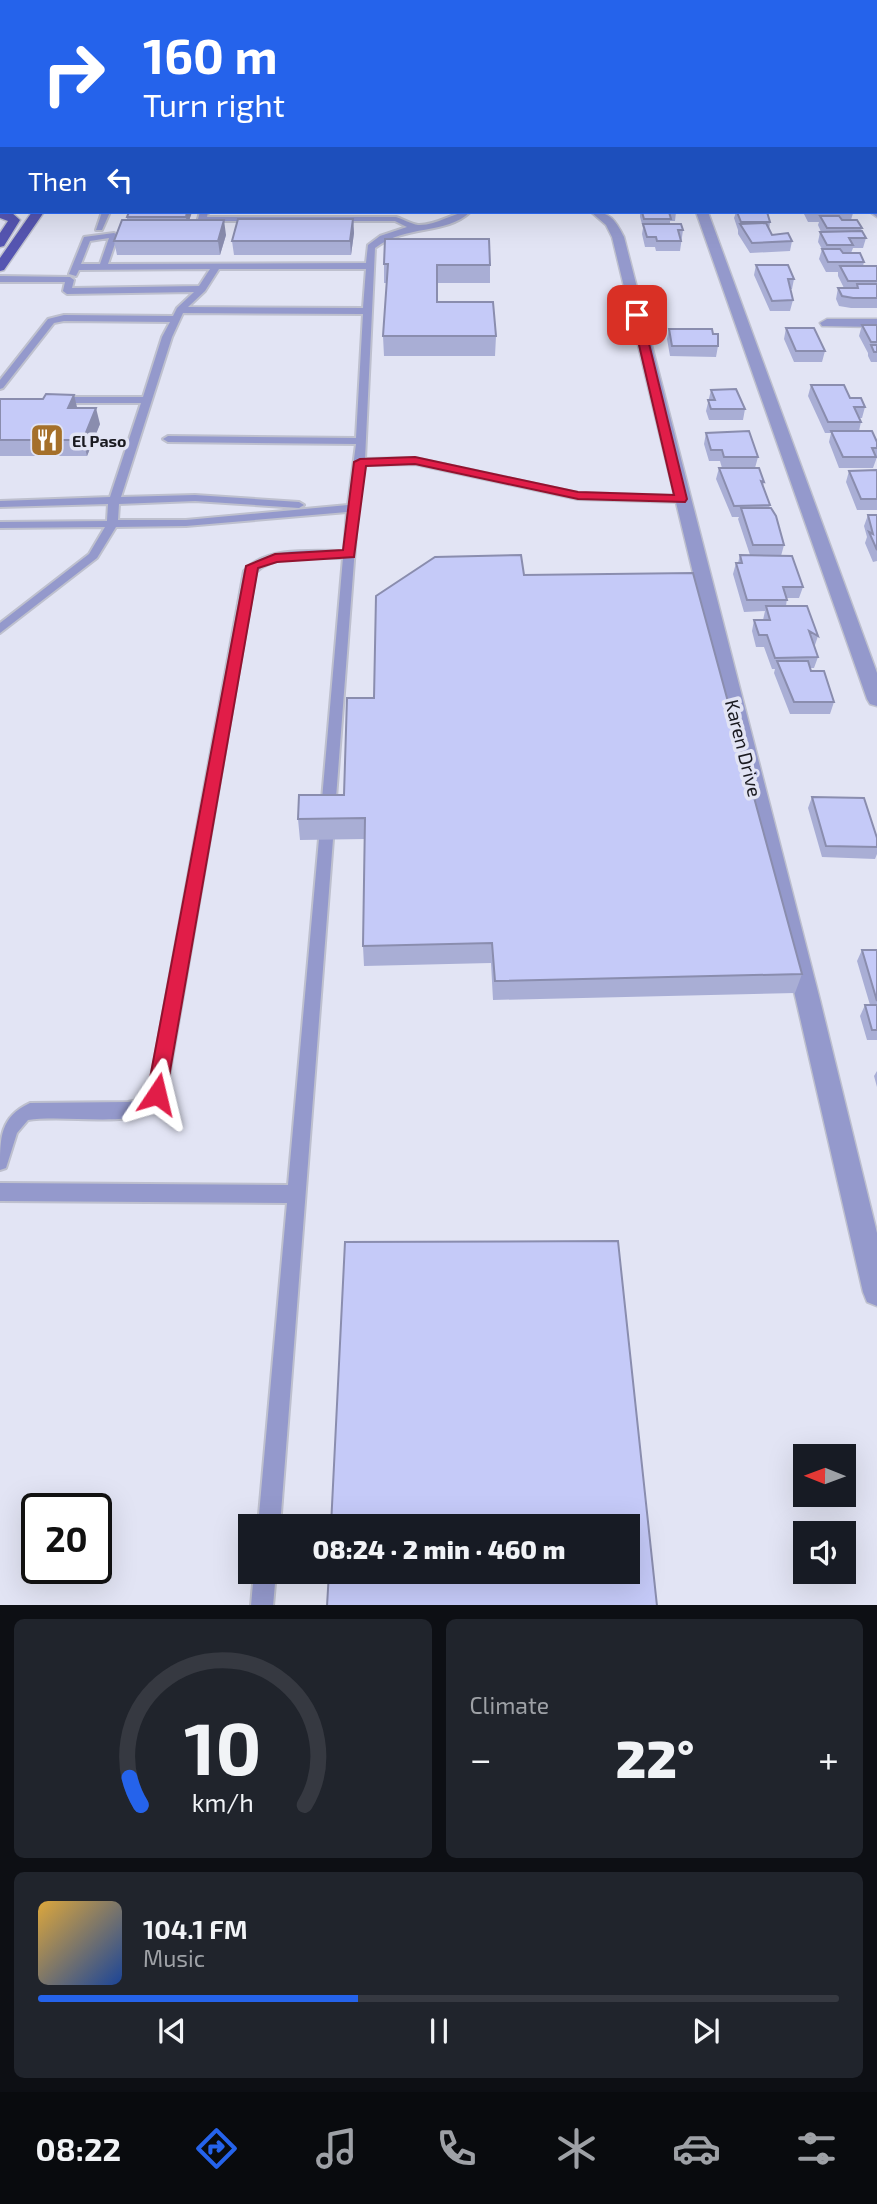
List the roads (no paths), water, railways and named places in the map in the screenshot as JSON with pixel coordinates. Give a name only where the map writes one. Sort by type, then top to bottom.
[{"type":"main road","points":[[0,214],[14,220],[0,243]]},
{"type":"main road","points":[[0,267],[37,214]]},
{"type":"street","name":"Karen Drive","points":[[600,214],[611,223],[618,237],[877,1292]]},
{"type":"street","points":[[703,214],[877,699]]},
{"type":"street","points":[[827,323],[877,323]]},
{"type":"lane","points":[[99,228],[105,214]]},
{"type":"lane","points":[[203,214],[201,219],[396,219],[416,228]]},
{"type":"lane","points":[[327,816],[353,509],[362,440],[371,247],[383,236],[399,230],[456,220],[464,214]]},
{"type":"lane","points":[[103,268],[114,235],[98,235],[87,239],[67,291],[202,289]]},
{"type":"lane","points":[[75,267],[370,266]]},
{"type":"lane","points":[[0,629],[93,556],[112,524],[114,501],[178,314],[202,289],[216,267]]},
{"type":"lane","points":[[0,279],[70,280]]},
{"type":"lane","points":[[0,386],[51,321],[64,318],[368,311]]},
{"type":"lane","points":[[40,400],[147,400]]},
{"type":"lane","points":[[168,439],[362,440]]},
{"type":"lane","points":[[360,462],[415,461],[578,496],[681,499]]},
{"type":"lane","points":[[0,504],[195,498],[353,509]]},
{"type":"lane","points":[[0,525],[186,523],[353,509]]},
{"type":"lane","points":[[0,1162],[11,1122],[18,1114],[30,1111],[128,1110],[143,1107],[157,1094],[250,571],[258,563],[275,558],[349,554]]},
{"type":"lane","points":[[270,1514],[326,839]]},
{"type":"lane","points":[[0,1192],[298,1194]]},
{"type":"lane","points":[[262,1605],[264,1584]]},
{"type":"place","name":"El Paso","points":[[47,440]]}]
